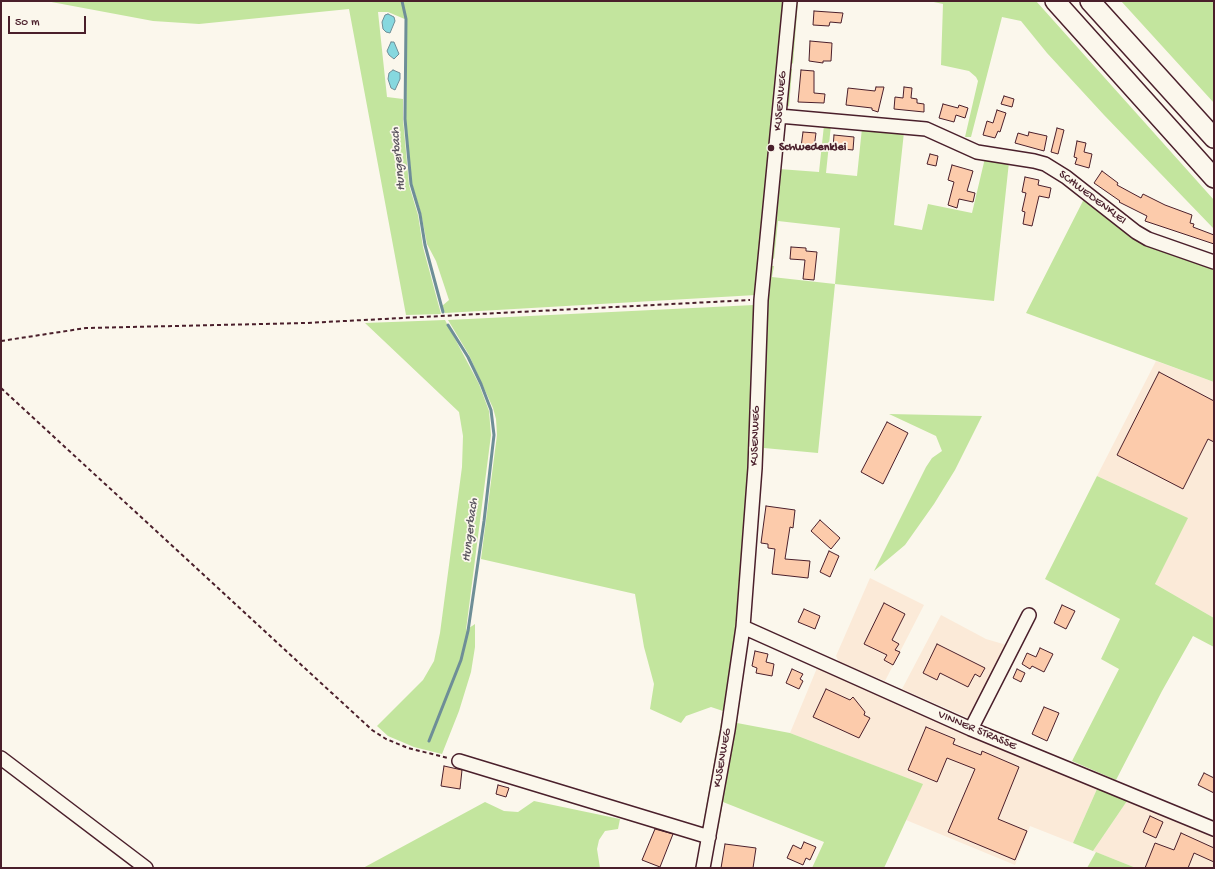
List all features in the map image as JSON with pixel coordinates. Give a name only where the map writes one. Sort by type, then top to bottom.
[{"type":"highway","points":[[1055,1],[1214,178]]},
{"type":"highway","points":[[1090,1],[1214,138]]},
{"type":"street","name":"KUSENWEG","points":[[703,868],[728,730],[743,627],[755,468],[761,300],[790,1]]},
{"type":"street","name":"SCHWEDENKLEI","points":[[779,116],[926,129],[977,152],[1045,164],[1066,177],[1142,235],[1163,246],[1214,262]]},
{"type":"street","points":[[971,729],[1029,615]]},
{"type":"street","name":"VINNER STRASSE","points":[[743,627],[971,729],[1214,829]]},
{"type":"street","points":[[1,758],[146,868]]},
{"type":"street","points":[[459,761],[709,837]]},
{"type":"path","points":[[1,341],[86,328],[306,323],[761,300]]},
{"type":"path","points":[[1,388],[372,730],[386,739],[408,748],[459,761]]},
{"type":"shaded area","points":[[1156,361],[1214,382],[1214,618],[1155,584],[1187,518],[1097,476]]},
{"type":"shaded area","points":[[870,578],[924,605],[885,681],[839,662],[836,656]]},
{"type":"shaded area","points":[[941,615],[986,639],[1010,646],[973,720],[902,689]]},
{"type":"shaded area","points":[[817,668],[1097,789],[1073,843],[1030,826],[1015,865],[906,820],[922,784],[790,733]]},
{"type":"shaded area","points":[[1127,801],[1214,837],[1214,868],[1136,868],[1093,851]]},
{"type":"green space","points":[[46,1],[786,1],[775,115],[772,116],[756,295],[445,313],[442,306],[449,300],[436,261],[427,244],[421,213],[412,184],[406,120],[407,20],[388,12],[378,12],[387,97],[403,99],[403,119],[409,185],[418,215],[423,247],[441,314],[406,315],[349,9],[199,24],[153,21]]},
{"type":"green space","points":[[795,1],[798,1],[793,64],[789,60]]},
{"type":"green space","points":[[929,1],[1036,1],[1214,200],[1214,229],[1104,115],[1047,53],[1021,21],[1002,17],[971,137],[965,137],[978,81],[969,71],[941,65],[943,4]]},
{"type":"green space","points":[[1121,1],[1214,1],[1214,103]]},
{"type":"green space","points":[[790,69],[792,69],[789,107],[785,101]]},
{"type":"green space","points":[[824,125],[831,125],[826,173],[857,176],[862,128],[904,132],[894,225],[922,230],[928,204],[972,213],[985,158],[1009,162],[994,301],[835,284],[840,228],[778,221],[774,259],[772,258],[770,255],[779,169],[819,172]]},
{"type":"green space","points":[[1085,197],[1214,268],[1214,382],[1026,313]]},
{"type":"green space","points":[[771,266],[774,266],[772,277],[835,284],[818,453],[764,448],[760,501],[757,498],[765,310]]},
{"type":"green space","points":[[754,305],[752,434],[737,641],[705,830],[702,830],[723,711],[711,707],[686,716],[681,723],[650,709],[654,684],[644,647],[635,594],[481,559],[497,435],[496,419],[493,408],[469,355],[448,320]]},
{"type":"green space","points":[[445,320],[479,384],[489,411],[491,435],[466,630],[475,624],[475,647],[471,672],[459,711],[442,754],[414,747],[388,736],[377,726],[423,680],[434,661],[440,633],[462,467],[463,436],[459,412],[365,323]]},
{"type":"green space","points":[[889,414],[982,416],[955,470],[934,504],[905,545],[874,571],[926,467],[932,458],[942,451],[936,436]]},
{"type":"green space","points":[[1097,476],[1188,518],[1155,584],[1214,618],[1214,647],[1193,636],[1162,691],[1116,780],[1072,761],[1119,669],[1101,659],[1120,619],[1045,579]]},
{"type":"green space","points":[[748,643],[737,723],[790,733],[923,784],[884,868],[812,868],[824,842],[723,802],[718,830],[716,829],[744,646]]},
{"type":"green space","points":[[1097,789],[1127,801],[1093,851],[1073,843]]},
{"type":"green space","points":[[534,801],[620,819],[618,829],[605,831],[599,840],[597,849],[600,868],[363,868],[485,802],[504,811],[518,812]]},
{"type":"green space","points":[[1096,852],[1136,868],[1087,868]]},
{"type":"water","points":[[388,14],[394,17],[395,21],[390,33],[383,29],[382,22],[385,15]]},
{"type":"water","points":[[391,42],[394,42],[399,54],[394,59],[387,51]]},
{"type":"water","points":[[393,70],[400,73],[400,79],[395,90],[391,88],[388,79],[389,73]]},
{"type":"building","points":[[814,11],[843,13],[841,23],[830,22],[829,26],[813,25]]},
{"type":"building","points":[[810,41],[832,43],[831,61],[823,61],[823,63],[809,61]]},
{"type":"building","points":[[801,70],[814,71],[814,93],[825,94],[824,103],[798,102]]},
{"type":"building","points":[[876,87],[884,87],[878,112],[872,110],[872,108],[846,105],[848,88],[875,91]]},
{"type":"building","points":[[904,87],[912,88],[911,98],[917,99],[917,103],[924,104],[924,112],[894,109],[895,97],[903,98]]},
{"type":"building","points":[[1004,96],[1014,99],[1012,107],[1001,104]]},
{"type":"building","points":[[943,104],[958,108],[959,105],[968,108],[965,118],[956,115],[954,122],[939,118]]},
{"type":"building","points":[[997,110],[1006,113],[1000,132],[998,131],[995,138],[983,135],[987,121],[993,123]]},
{"type":"building","points":[[1057,128],[1064,130],[1058,154],[1051,152]]},
{"type":"building","points":[[803,132],[816,133],[814,148],[801,147]]},
{"type":"building","points":[[1029,132],[1047,136],[1044,151],[1015,143],[1018,133],[1028,136]]},
{"type":"building","points":[[834,135],[854,137],[853,150],[833,148]]},
{"type":"building","points":[[1077,141],[1086,143],[1084,152],[1092,154],[1089,168],[1075,164],[1077,158],[1074,157]]},
{"type":"building","points":[[930,154],[938,156],[936,166],[927,164]]},
{"type":"building","points":[[952,165],[973,171],[967,191],[975,193],[973,202],[959,199],[957,208],[948,205],[954,182],[948,180]]},
{"type":"building","points":[[1102,171],[1118,183],[1117,185],[1141,198],[1143,194],[1165,205],[1192,215],[1190,223],[1194,224],[1193,227],[1214,235],[1214,244],[1145,221],[1147,216],[1119,202],[1120,201],[1094,183]]},
{"type":"building","points":[[1025,177],[1039,180],[1038,185],[1051,188],[1049,198],[1039,196],[1032,226],[1023,224],[1025,212],[1022,211],[1026,193],[1022,192]]},
{"type":"building","points":[[791,247],[806,248],[806,251],[817,252],[814,280],[803,279],[805,260],[790,259]]},
{"type":"building","points":[[1159,372],[1214,401],[1214,442],[1208,439],[1183,489],[1117,455]]},
{"type":"building","points":[[887,422],[908,433],[883,484],[861,472]]},
{"type":"building","points":[[766,506],[795,510],[793,528],[790,527],[785,559],[810,561],[808,578],[772,574],[775,549],[768,548],[768,544],[761,543]]},
{"type":"building","points":[[820,520],[840,538],[831,549],[811,531]]},
{"type":"building","points":[[829,551],[839,556],[830,577],[820,572]]},
{"type":"building","points":[[884,603],[905,614],[892,640],[899,644],[895,650],[900,652],[893,665],[884,660],[887,655],[864,644]]},
{"type":"building","points":[[1062,605],[1075,611],[1066,629],[1054,623]]},
{"type":"building","points":[[804,609],[820,616],[815,629],[798,622]]},
{"type":"building","points":[[937,644],[985,668],[980,677],[975,674],[968,687],[940,673],[937,680],[923,673]]},
{"type":"building","points":[[1040,648],[1053,654],[1044,672],[1032,666],[1030,669],[1022,664],[1027,653],[1036,657]]},
{"type":"building","points":[[755,651],[768,654],[766,662],[774,664],[772,676],[756,673],[757,668],[752,666]]},
{"type":"building","points":[[792,669],[803,674],[800,679],[803,681],[799,689],[786,683]]},
{"type":"building","points":[[1017,669],[1025,673],[1021,682],[1013,678]]},
{"type":"building","points":[[826,689],[850,700],[853,697],[865,712],[864,715],[870,718],[859,738],[813,717]]},
{"type":"building","points":[[1044,707],[1059,713],[1047,741],[1032,734]]},
{"type":"building","points":[[926,727],[955,739],[953,744],[981,755],[982,751],[1019,767],[998,819],[1027,831],[1015,860],[948,832],[975,769],[947,758],[937,782],[908,770]]},
{"type":"building","points":[[444,766],[462,770],[460,789],[441,786]]},
{"type":"building","points":[[1204,773],[1214,778],[1214,793],[1198,785]]},
{"type":"building","points":[[498,785],[509,788],[506,797],[496,794]]},
{"type":"building","points":[[1150,816],[1163,822],[1156,838],[1143,832]]},
{"type":"building","points":[[655,829],[673,834],[660,867],[642,860]]},
{"type":"building","points":[[1181,833],[1214,848],[1214,862],[1194,853],[1188,868],[1145,868],[1155,843],[1174,850]]},
{"type":"building","points":[[804,842],[816,847],[810,860],[806,858],[803,865],[787,858],[793,845],[801,849]]},
{"type":"building","points":[[725,844],[756,848],[753,868],[721,868]]},
{"type":"waterway","name":"Hungerbach","points":[[402,1],[406,19],[405,119],[411,184],[420,214],[425,245],[443,312]]},
{"type":"waterway","name":"Hungerbach","points":[[429,741],[461,660],[468,631],[484,521],[494,435],[491,410],[481,384],[468,357],[448,325]]},
{"type":"place","name":"Schwedenklei","points":[[771,148]]}]
